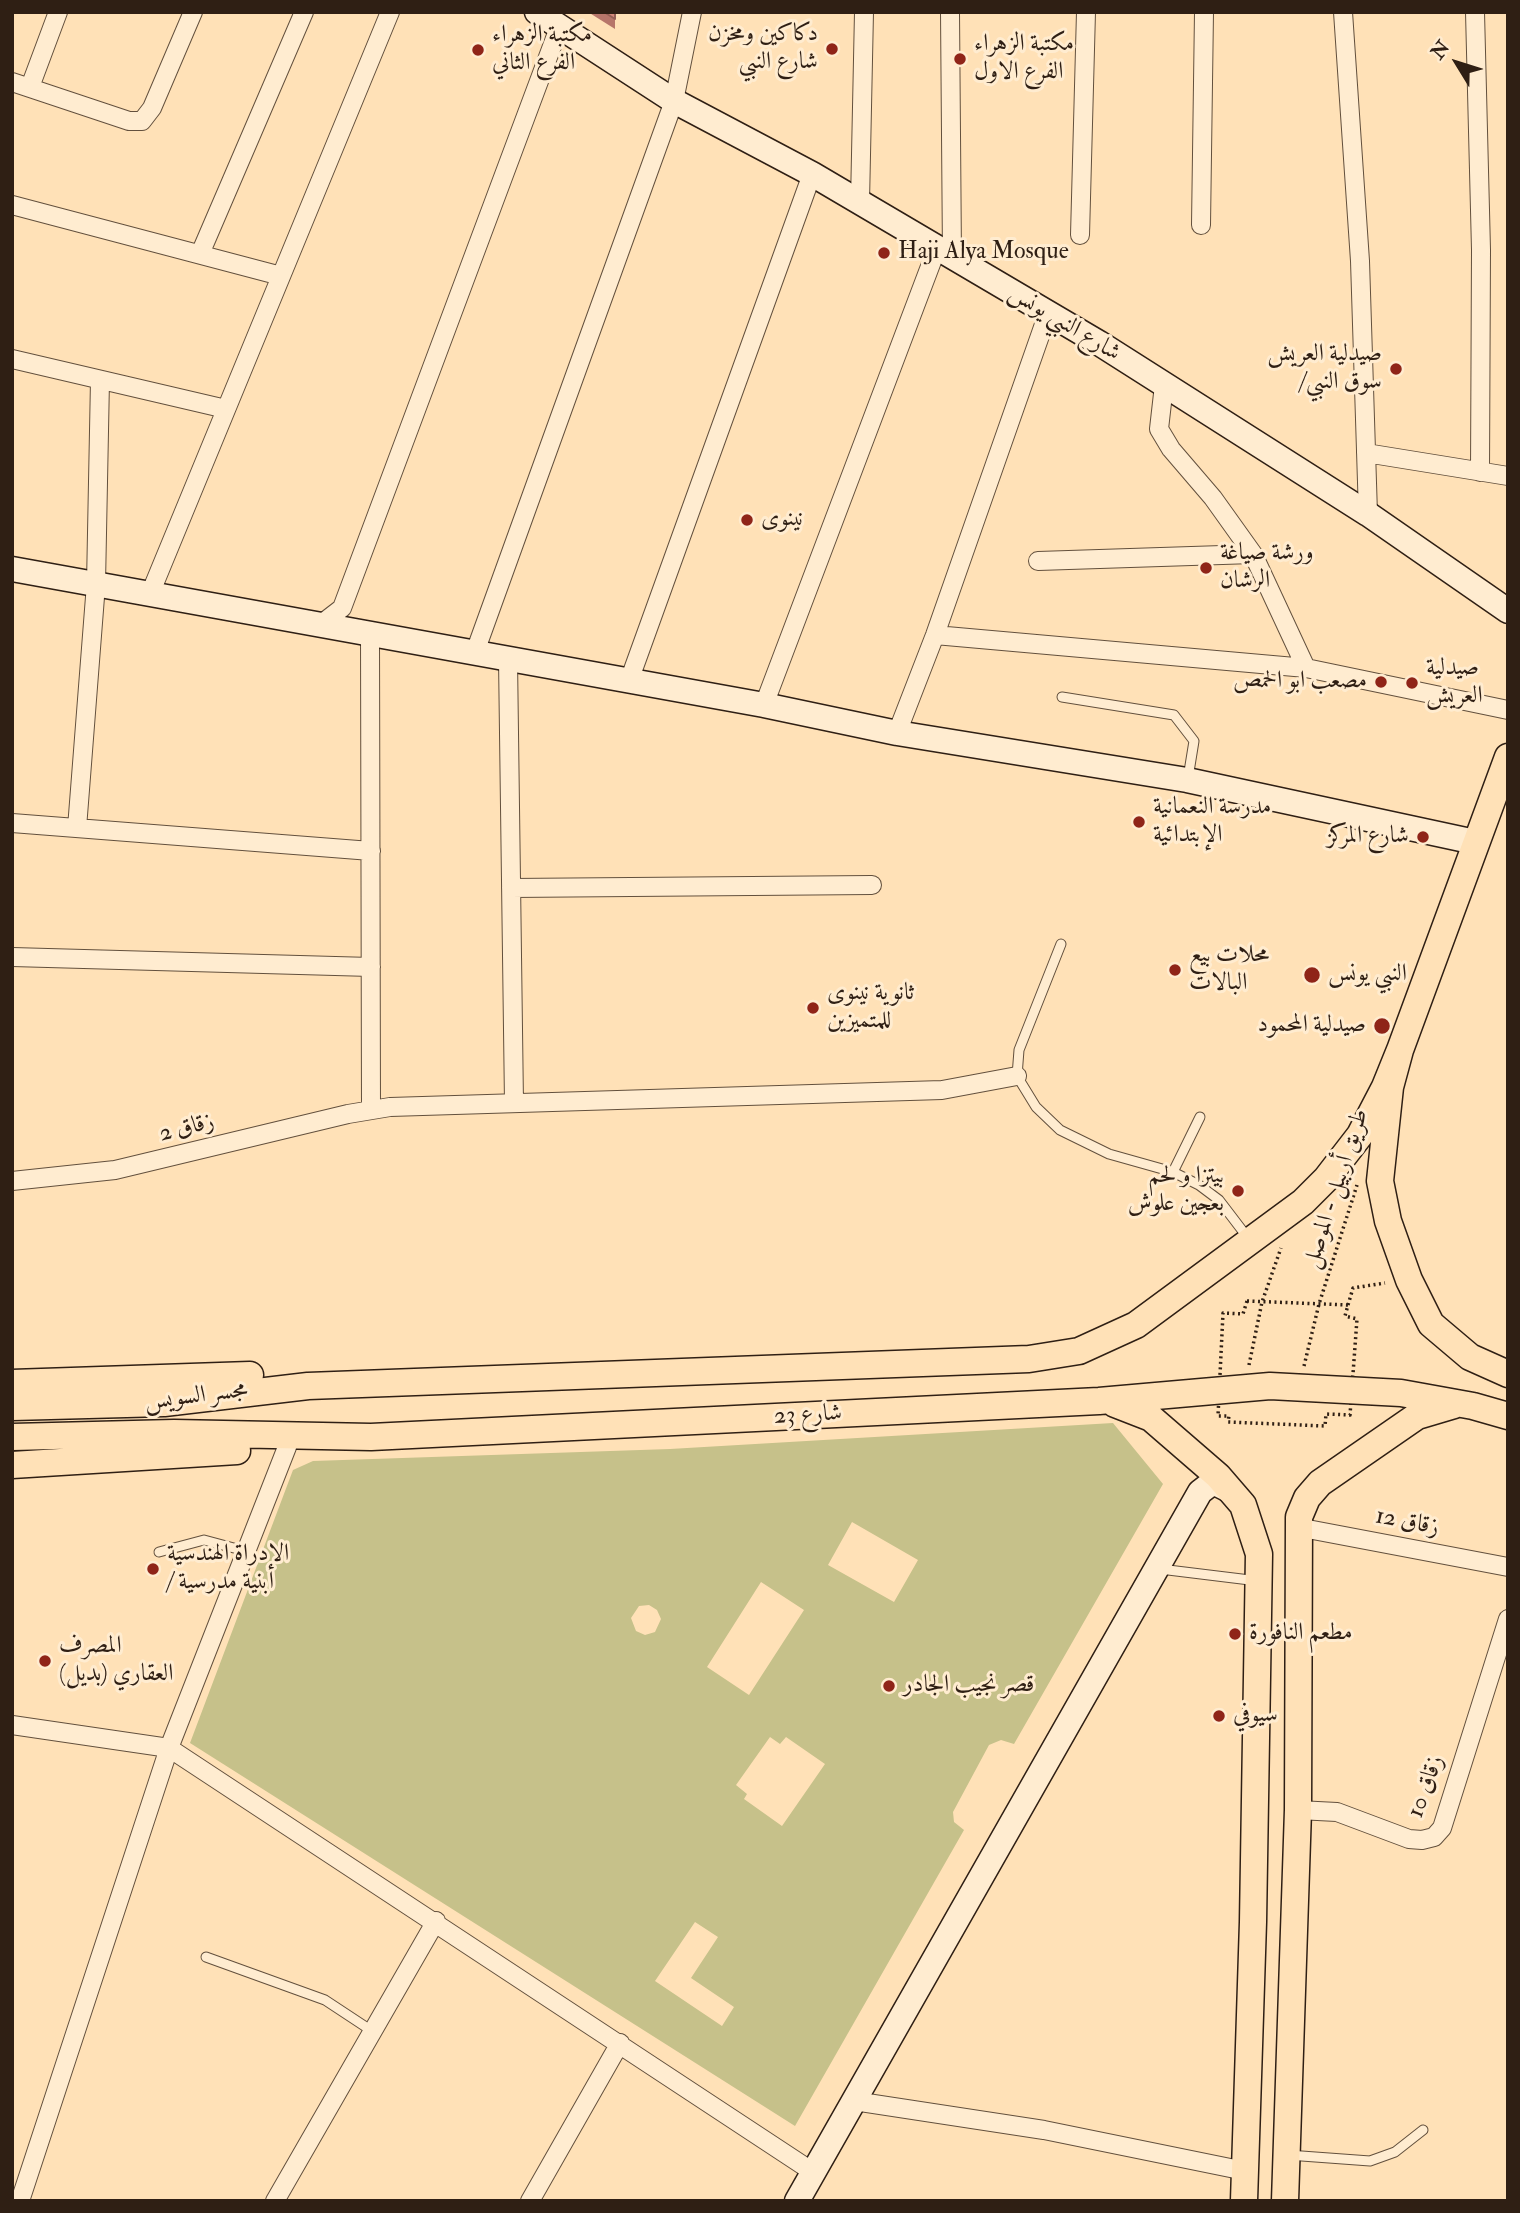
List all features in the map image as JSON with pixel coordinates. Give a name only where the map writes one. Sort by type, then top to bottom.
[{"type":"main road","points":[[1508,757],[1400,1050],[1390,1087],[1380,1181],[1388,1221],[1423,1310],[1442,1336],[1470,1357],[1508,1374]]},
{"type":"main road","name":"شارع 23","points":[[380,1383],[1029,1359],[1079,1351],[1108,1340],[1153,1313],[1303,1202],[1345,1156],[1372,1113],[1400,1050]]},
{"type":"main road","points":[[12,1383],[261,1375],[380,1383]]},
{"type":"main road","name":"مجسر السويس","points":[[12,1407],[126,1405],[262,1390],[380,1383]]},
{"type":"main road","name":"شارع 23","points":[[371,1437],[1099,1401],[1299,1385],[1401,1393],[1473,1406]]},
{"type":"main road","points":[[1099,1401],[1134,1409],[1151,1418],[1191,1451],[1231,1491],[1243,1505],[1252,1526],[1261,1582],[1244,2201]]},
{"type":"main road","points":[[1285,2201],[1298,1810],[1297,1527],[1302,1507],[1312,1490],[1403,1425],[1442,1406],[1473,1406],[1508,1416]]},
{"type":"main road","name":"مجسر السويس","points":[[12,1437],[131,1434],[371,1437]]},
{"type":"main road","points":[[12,1465],[287,1447],[371,1437]]},
{"type":"street","points":[[58,12],[21,85],[129,121],[142,121],[152,108],[193,12]]},
{"type":"street","points":[[200,254],[304,12]]},
{"type":"street","points":[[150,594],[390,12]]},
{"type":"street","name":"شارع النبي يونس","points":[[537,12],[674,101],[812,174],[1048,313],[1368,514],[1508,611]]},
{"type":"street","points":[[475,652],[674,101],[692,12]]},
{"type":"street","points":[[860,202],[864,12]]},
{"type":"street","points":[[764,705],[945,252],[950,12]]},
{"type":"street","points":[[1080,235],[1086,12]]},
{"type":"street","points":[[1201,225],[1203,12]]},
{"type":"street","points":[[1343,12],[1360,261],[1368,514]]},
{"type":"street","points":[[1475,12],[1481,250],[1480,472]]},
{"type":"street","points":[[320,625],[342,608],[560,25]]},
{"type":"street","points":[[629,681],[812,174]]},
{"type":"street","points":[[12,205],[281,276]]},
{"type":"street","points":[[897,733],[935,635],[1048,313]]},
{"type":"street","points":[[12,359],[226,410]]},
{"type":"street","points":[[77,828],[96,584],[100,380]]},
{"type":"street","points":[[1164,385],[1159,429],[1171,449],[1213,498],[1253,554],[1306,668]]},
{"type":"street","points":[[1366,453],[1508,476]]},
{"type":"street","points":[[1038,561],[1253,554]]},
{"type":"street","points":[[12,569],[764,705],[897,733],[1188,780],[1475,842]]},
{"type":"street","points":[[370,634],[371,1110]]},
{"type":"street","points":[[935,635],[1306,668],[1508,710]]},
{"type":"street","points":[[508,659],[514,1103]]},
{"type":"street","points":[[12,823],[371,851]]},
{"type":"street","points":[[511,888],[872,885]]},
{"type":"street","points":[[12,957],[371,967]]},
{"type":"street","name":"زقاق 2","points":[[12,1181],[115,1171],[371,1110],[942,1090],[1017,1076]]},
{"type":"street","points":[[20,2201],[19,2180],[169,1748],[287,1447]]},
{"type":"street","points":[[797,2201],[1204,1487],[1218,1483],[1231,1491]]},
{"type":"street","name":"زقاق 12","points":[[1297,1527],[1508,1567]]},
{"type":"street","name":"زقاق 10","points":[[1298,1810],[1337,1812],[1409,1839],[1434,1837],[1442,1828],[1508,1619]]},
{"type":"street","points":[[12,1725],[169,1748],[436,1921],[813,2172]]},
{"type":"street","points":[[275,2201],[436,1921]]},
{"type":"street","points":[[530,2201],[620,2043]]},
{"type":"street","points":[[854,2101],[1044,2130],[1245,2171]]},
{"type":"lane","points":[[1062,697],[1174,715],[1194,741],[1188,780]]},
{"type":"lane","points":[[1061,944],[1019,1050],[1017,1076],[1036,1107],[1060,1130],[1109,1154],[1173,1172],[1199,1185],[1219,1200],[1252,1242]]},
{"type":"lane","points":[[1173,1172],[1200,1117]]},
{"type":"lane","points":[[159,1552],[204,1540],[245,1551]]},
{"type":"lane","points":[[1159,1569],[1261,1582]]},
{"type":"lane","points":[[206,1957],[325,2000],[372,2031]]},
{"type":"lane","points":[[1286,2154],[1370,2161],[1395,2152],[1423,2130]]},
{"type":"path","name":"طريق أربيل - الموصل","points":[[1311,1340],[1360,1177]]},
{"type":"path","name":"طريق أربيل - الموصل","points":[[1253,1343],[1262,1302],[1283,1240]]},
{"type":"path","points":[[1348,1305],[1353,1288],[1409,1280]]},
{"type":"path","points":[[1270,1424],[1228,1422],[1229,1416],[1219,1416],[1232,1389],[1223,1313],[1243,1314],[1247,1301],[1289,1302]]},
{"type":"shaded area","points":[[1113,1423],[1163,1484],[1014,1744],[1001,1740],[989,1745],[953,1812],[954,1822],[964,1830],[795,2126],[190,1743],[293,1470],[313,1461],[670,1449]],"holes":[[[852,1522],[918,1560],[894,1602],[828,1565]],[[761,1582],[804,1610],[749,1695],[707,1667]],[[649,1605],[657,1610],[661,1619],[655,1632],[645,1635],[636,1631],[631,1618],[639,1606]],[[770,1737],[780,1744],[786,1737],[825,1764],[782,1826],[744,1799],[747,1794],[736,1785]],[[695,1922],[718,1937],[691,1978],[734,2007],[722,2026],[655,1981]]]},
{"type":"building","points":[[604,12],[615,12],[615,19]]},
{"type":"place","name":"دكاكين ومخزن شارع النبي","points":[[832,49]]},
{"type":"place","name":"مكتبة الزهراء الفرع الثاني","points":[[478,50]]},
{"type":"place","name":"مكتبة الزهراء الفرع الاول","points":[[960,59]]},
{"type":"place","name":"Haji Alya Mosque","points":[[884,253]]},
{"type":"place","name":"صيدلية العريش /سوق النبي","points":[[1396,369]]},
{"type":"place","name":"نينوى","points":[[747,520]]},
{"type":"place","name":"ورشة صياغة الرشان","points":[[1206,568]]},
{"type":"place","name":"مصعب ابو الحمص","points":[[1381,682]]},
{"type":"place","name":"صيدلية العريش","points":[[1412,683]]},
{"type":"place","name":"مدرسة النعمانية الإبتدائية","points":[[1139,822]]},
{"type":"place","name":"شارع المركز","points":[[1423,837]]},
{"type":"place","name":"محلات بيع البالات","points":[[1175,970]]},
{"type":"place","name":"النبي يونس","points":[[1312,975]]},
{"type":"place","name":"ثانوية نينوى للمتميزين","points":[[813,1008]]},
{"type":"place","name":"صيدلية المحمود","points":[[1382,1026]]},
{"type":"place","name":"بيتزا و لحم بعجين علوش","points":[[1238,1191]]},
{"type":"place","name":"الادراة الهندسية / أبنية مدرسية","points":[[153,1569]]},
{"type":"place","name":"مطعم النافورة","points":[[1235,1634]]},
{"type":"place","name":"المصرف العقاري (بديل)","points":[[45,1661]]},
{"type":"place","name":"قصر نجيب الجادر","points":[[889,1686]]},
{"type":"place","name":"سيوفي","points":[[1219,1716]]}]
